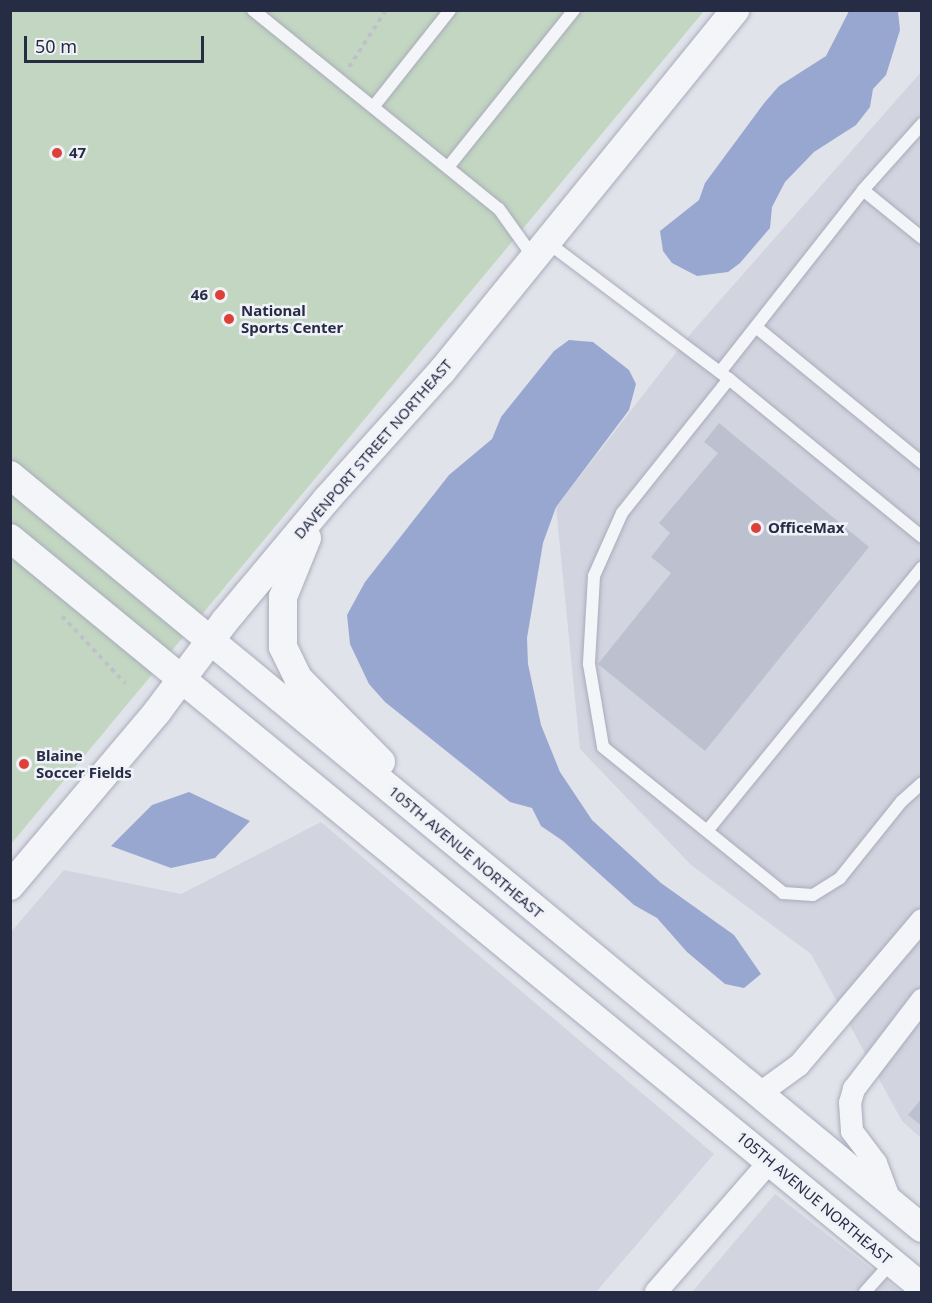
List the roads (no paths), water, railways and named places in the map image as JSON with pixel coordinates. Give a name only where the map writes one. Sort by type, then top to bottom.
[{"type":"street","name":"DAVENPORT STREET NORTHEAST","points":[[10,886],[327,499],[442,371],[735,10]]},
{"type":"street","name":"105TH AVENUE NORTHEAST","points":[[10,475],[921,1228]]},
{"type":"street","points":[[327,499],[299,553],[283,597],[283,647],[298,678],[485,868]]},
{"type":"street","name":"105TH AVENUE NORTHEAST","points":[[10,538],[148,649],[180,680],[771,1160],[921,1287]]},
{"type":"street","points":[[759,1094],[799,1065],[921,920]]},
{"type":"street","points":[[891,1203],[876,1163],[852,1131],[850,1103],[855,1089],[921,1000]]},
{"type":"street","points":[[656,1293],[771,1160]]},
{"type":"lane","points":[[253,10],[449,166],[499,209],[540,250],[724,376],[921,537]]},
{"type":"lane","points":[[374,106],[450,10]]},
{"type":"lane","points":[[449,166],[574,10]]},
{"type":"lane","points":[[921,124],[863,190],[756,327],[724,376],[622,513],[594,576],[589,664],[603,747],[783,893],[813,895],[840,878],[902,801],[921,783]]},
{"type":"lane","points":[[863,190],[921,238]]},
{"type":"lane","points":[[756,327],[921,463]]},
{"type":"lane","points":[[707,831],[921,567]]},
{"type":"lane","points":[[865,1293],[891,1263]]},
{"type":"water","points":[[849,11],[898,12],[900,30],[886,75],[873,89],[870,107],[856,125],[814,152],[785,182],[772,207],[770,228],[740,263],[728,272],[697,276],[672,263],[663,251],[660,231],[699,200],[705,183],[779,86],[826,56]]},
{"type":"water","points":[[569,340],[593,342],[629,370],[636,384],[629,410],[556,507],[543,543],[527,638],[528,664],[541,725],[560,772],[592,820],[661,883],[734,935],[761,974],[744,988],[725,984],[687,952],[657,918],[634,905],[563,841],[541,826],[532,808],[510,802],[385,702],[369,684],[350,644],[347,615],[365,582],[449,475],[492,439],[501,417],[554,351]]},
{"type":"water","points":[[189,792],[250,821],[215,858],[171,868],[111,846],[152,805]]},
{"type":"place","name":"47","points":[[57,153]]},
{"type":"place","name":"46","points":[[220,295]]},
{"type":"place","name":"National Sports Center","points":[[229,319]]},
{"type":"place","name":"OfficeMax","points":[[756,528]]},
{"type":"place","name":"Blaine Soccer Fields","points":[[24,764]]}]
